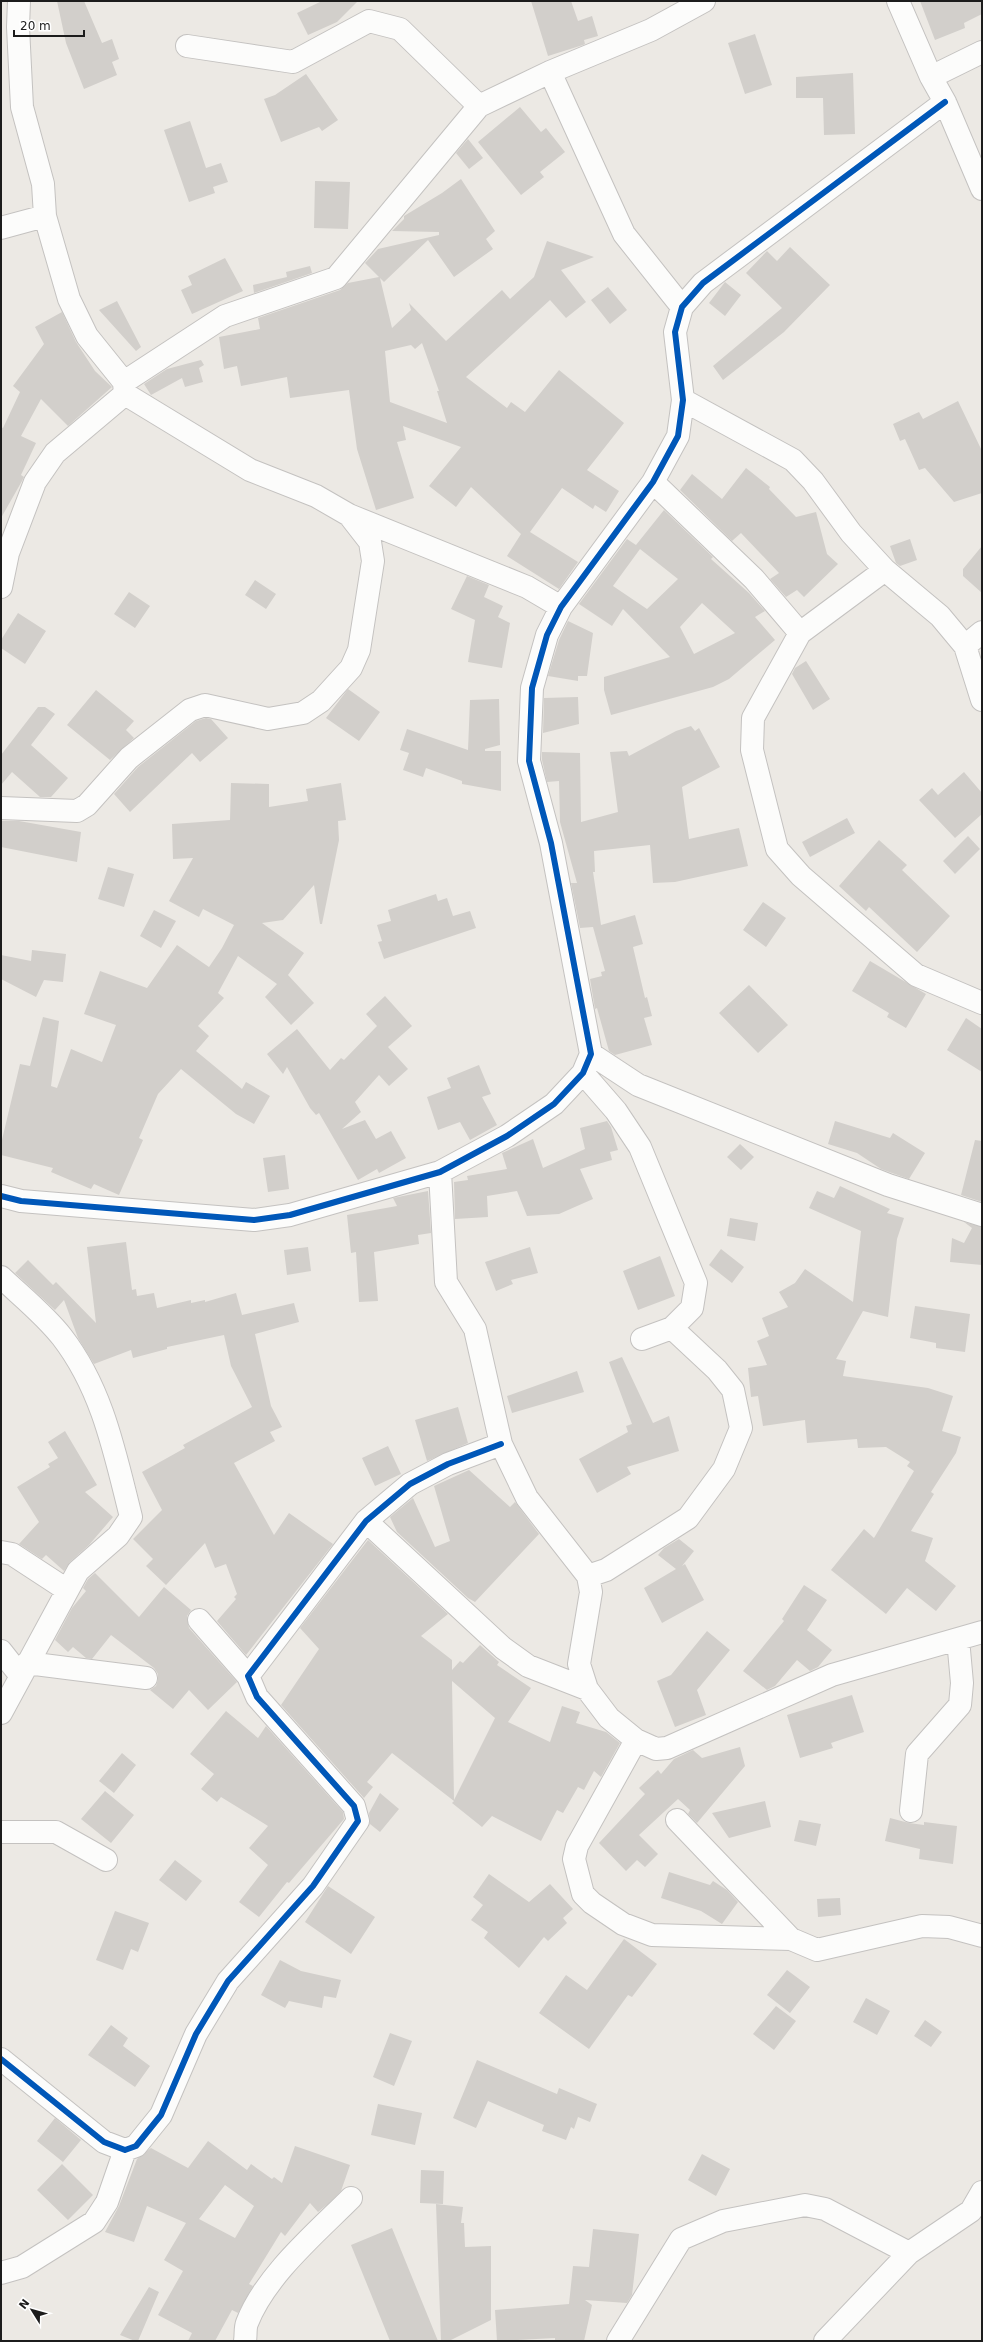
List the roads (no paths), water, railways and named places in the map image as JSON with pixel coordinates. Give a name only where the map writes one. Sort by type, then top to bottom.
[{"type":"street","points":[[19,1],[18,27],[22,107],[43,184],[45,216],[69,299],[87,336],[124,388],[250,470],[316,496],[349,515],[527,587],[561,607]]},
{"type":"street","points":[[1,587],[8,553],[35,482],[55,453],[124,388],[225,316],[336,278],[479,106],[550,72],[651,30],[704,1]]},
{"type":"street","points":[[898,1],[931,77],[945,102],[982,189]]},
{"type":"street","points":[[187,46],[293,62],[369,21],[400,29],[479,106]]},
{"type":"street","points":[[931,77],[982,52]]},
{"type":"street","points":[[550,72],[624,234],[682,307]]},
{"type":"street","points":[[642,1339],[672,1328],[692,1308],[696,1283],[640,1146],[587,1063],[551,843],[529,761],[532,688],[546,635],[561,607],[653,482],[678,436],[683,400],[675,332],[682,307],[703,283],[945,102]]},
{"type":"street","points":[[1,228],[45,216]]},
{"type":"street","points":[[683,400],[793,460],[813,480],[851,533],[885,570],[940,616],[965,646],[982,700]]},
{"type":"street","points":[[653,482],[754,579],[800,633]]},
{"type":"street","points":[[1,808],[77,811],[87,805],[129,758],[190,710],[205,705],[268,719],[302,713],[321,702],[351,668],[359,650],[373,561],[370,542],[349,515]]},
{"type":"street","points":[[885,570],[800,633],[753,718],[752,750],[777,849],[801,876],[916,975],[982,1003]]},
{"type":"street","points":[[965,646],[982,632]]},
{"type":"street","points":[[1,1196],[21,1201],[254,1220],[290,1215],[440,1172],[507,1136],[554,1104],[587,1063]]},
{"type":"street","points":[[587,1063],[638,1085],[888,1185],[982,1216]]},
{"type":"street","points":[[440,1172],[446,1282],[475,1329],[501,1444],[527,1498],[588,1576],[591,1592],[579,1664],[587,1689],[609,1718],[636,1740],[656,1749],[667,1748],[832,1675],[982,1632]]},
{"type":"street","points":[[1,1277],[62,1336],[94,1387],[105,1416],[131,1518],[118,1536],[78,1571],[66,1590],[1,1712]]},
{"type":"street","points":[[588,1576],[606,1570],[688,1518],[724,1470],[741,1428],[733,1390],[718,1370],[672,1328]]},
{"type":"street","points":[[248,1676],[366,1522],[410,1484],[448,1464],[501,1444]]},
{"type":"street","points":[[366,1522],[515,1657],[528,1666],[587,1689]]},
{"type":"street","points":[[1,1552],[12,1554],[66,1590]]},
{"type":"street","points":[[1,2059],[104,2142],[125,2150],[136,2146],[161,2114],[196,2034],[228,1981],[313,1886],[358,1821],[354,1806],[257,1697],[248,1676],[199,1620]]},
{"type":"street","points":[[911,1811],[917,1754],[960,1705],[962,1683],[958,1639]]},
{"type":"street","points":[[1,1652],[24,1669],[146,1678]]},
{"type":"street","points":[[636,1740],[576,1846],[574,1859],[583,1894],[592,1903],[623,1924],[652,1935],[791,1939],[817,1950],[922,1926],[949,1926],[982,1936]]},
{"type":"street","points":[[677,1820],[791,1939]]},
{"type":"street","points":[[1,1832],[56,1832],[106,1860]]},
{"type":"street","points":[[1,2273],[22,2266],[94,2222],[107,2202],[125,2150]]},
{"type":"street","points":[[825,2341],[909,2253],[972,2211],[982,2192]]},
{"type":"street","points":[[246,2341],[247,2324],[261,2296],[290,2259],[351,2198]]},
{"type":"street","points":[[618,2341],[681,2239],[722,2221],[805,2205],[825,2209],[909,2253]]}]
